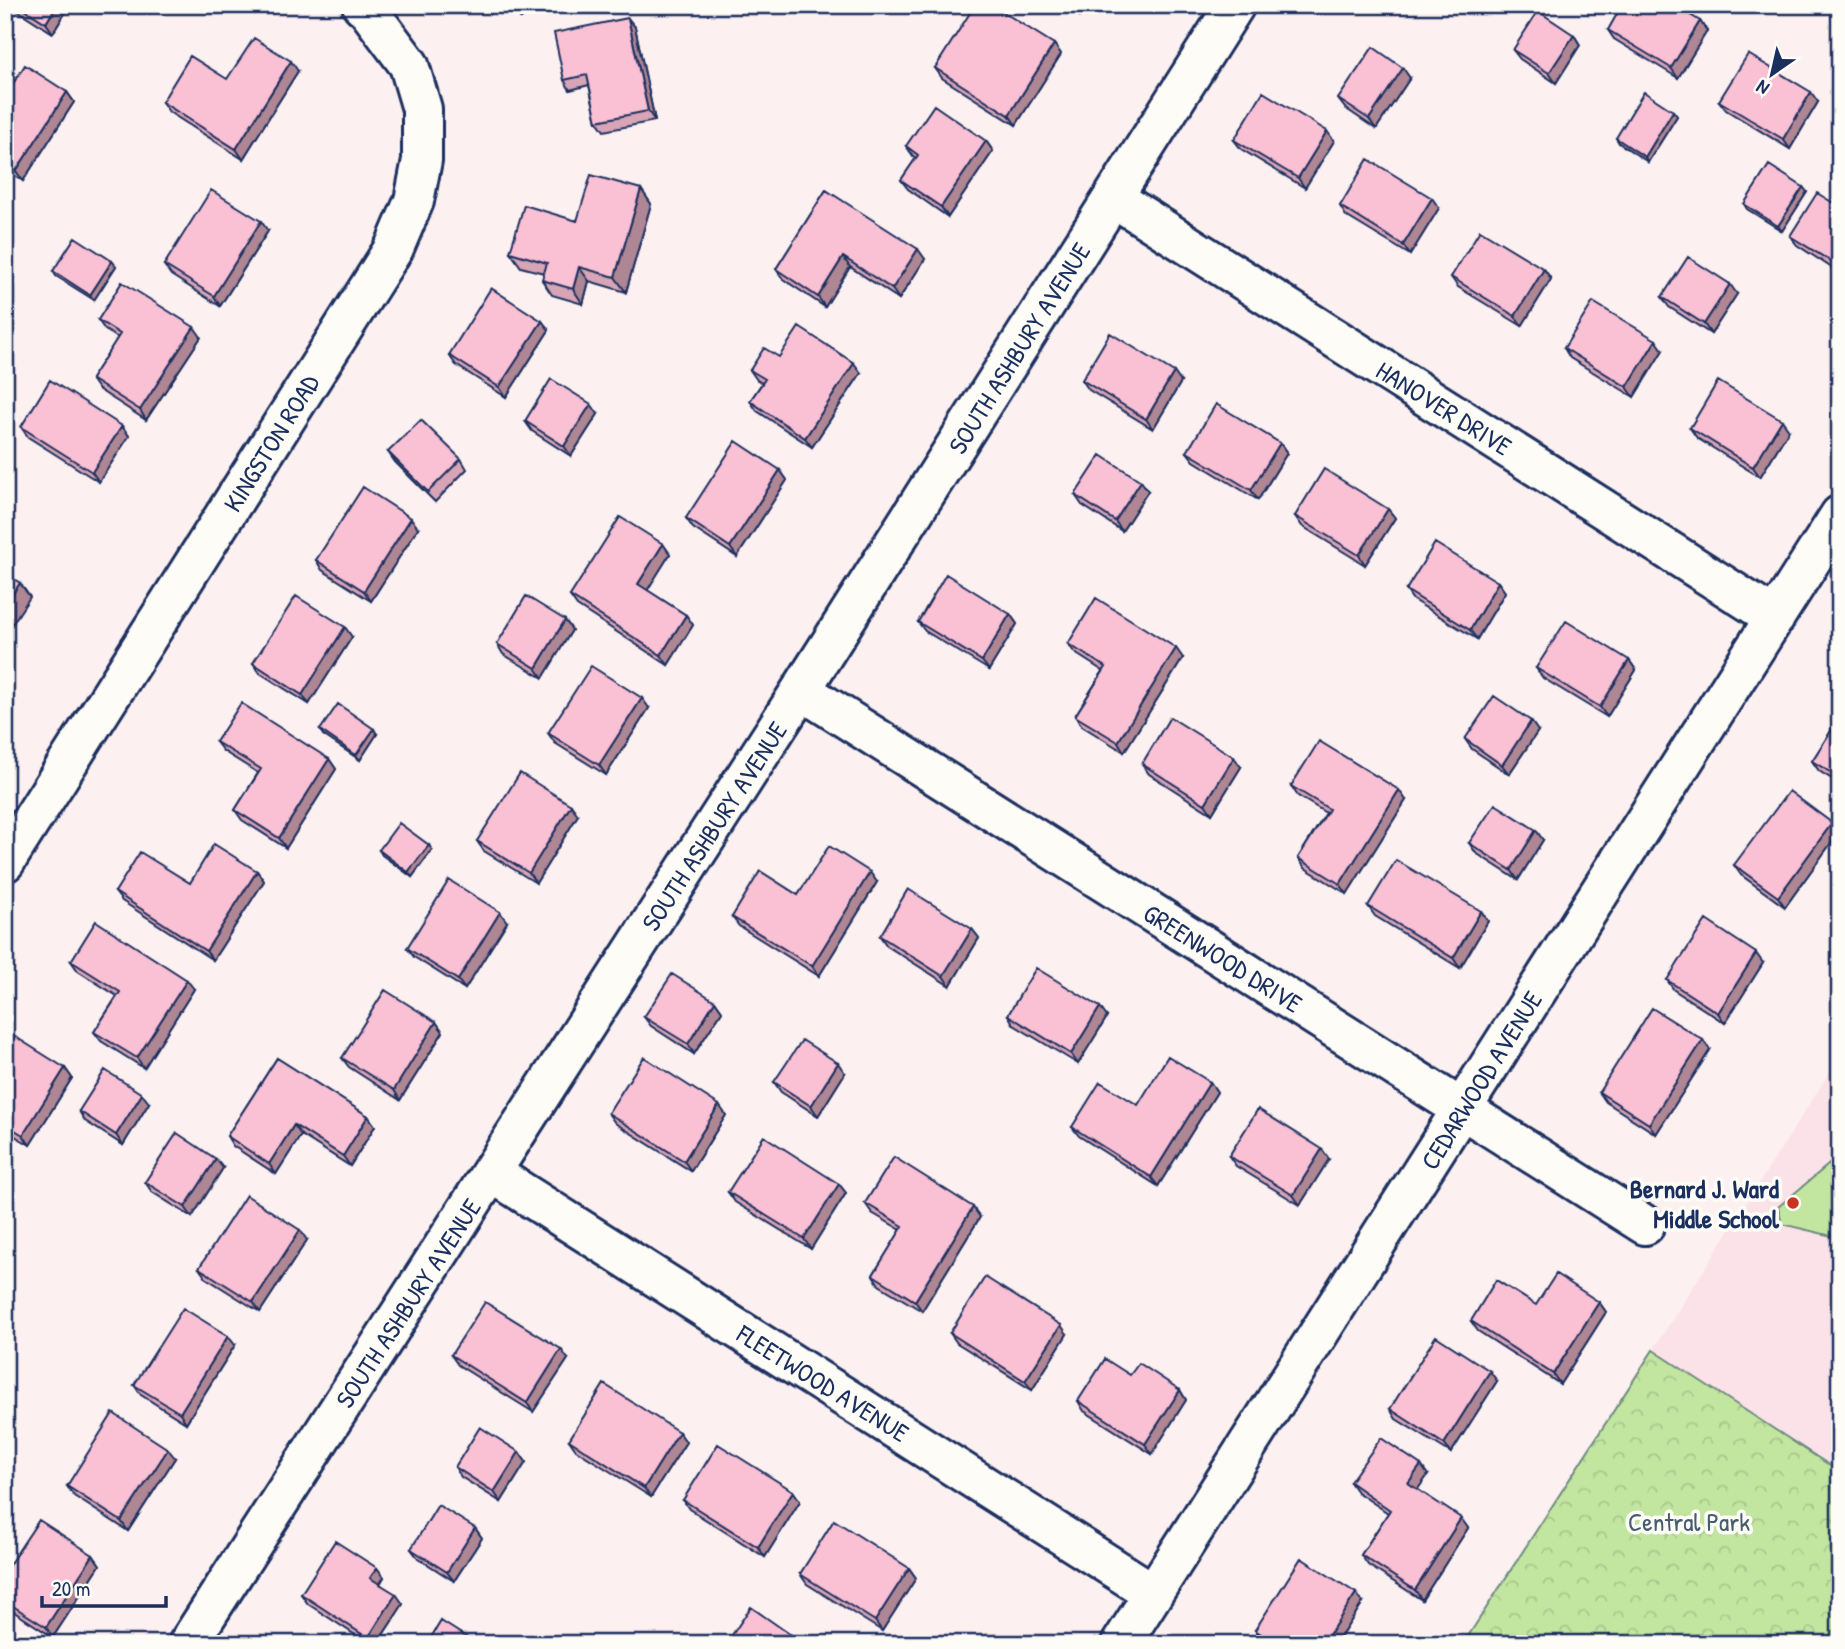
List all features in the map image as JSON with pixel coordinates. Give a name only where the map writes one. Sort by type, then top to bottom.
[{"type":"street","name":"KINGSTON ROAD","points":[[5,862],[394,248],[414,201],[422,160],[422,109],[409,65],[362,5]]},
{"type":"street","name":"SOUTH ASHBURY AVENUE","points":[[188,1644],[801,690],[1235,5]]},
{"type":"street","name":"HANOVER DRIVE","points":[[1114,198],[1775,618]]},
{"type":"street","name":"CEDARWOOD AVENUE","points":[[1121,1644],[1840,515]]},
{"type":"street","name":"GREENWOOD DRIVE","points":[[801,690],[1645,1225]]},
{"type":"street","name":"FLEETWOOD AVENUE","points":[[492,1173],[1153,1593]]},
{"type":"shaded area","name":"Bernard J. Ward Middle School","points":[[1840,1056],[1840,1472],[1653,1350]]},
{"type":"green space","points":[[1840,1155],[1840,1238],[1782,1224],[1778,1207]]},
{"type":"green space","name":"Central Park","points":[[1653,1350],[1840,1472],[1840,1644],[1463,1644]]},
{"type":"building","points":[[18,5],[57,5],[46,23]]},
{"type":"building","points":[[975,5],[992,5],[1054,44],[1009,115],[935,68]]},
{"type":"building","points":[[1622,5],[1674,5],[1700,21],[1671,68],[1608,30]]},
{"type":"building","points":[[1538,11],[1574,35],[1549,73],[1513,50]]},
{"type":"building","points":[[628,18],[648,111],[597,121],[587,75],[564,80],[554,33]]},
{"type":"building","points":[[254,38],[291,61],[236,149],[162,102],[190,56],[227,79]]},
{"type":"building","points":[[1373,47],[1403,68],[1369,119],[1338,99]]},
{"type":"building","points":[[1748,54],[1811,92],[1783,139],[1719,101]]},
{"type":"building","points":[[25,65],[67,92],[16,171],[5,164],[5,96]]},
{"type":"building","points":[[1263,92],[1327,131],[1298,178],[1234,140]]},
{"type":"building","points":[[1644,92],[1673,111],[1645,157],[1616,138]]},
{"type":"building","points":[[934,105],[986,141],[941,207],[901,180],[918,155],[906,146]]},
{"type":"building","points":[[1368,159],[1432,198],[1403,245],[1340,206]]},
{"type":"building","points":[[1769,165],[1803,187],[1778,226],[1744,204]]},
{"type":"building","points":[[591,175],[641,189],[615,277],[579,267],[573,289],[542,280],[547,263],[510,252],[524,205],[577,221]]},
{"type":"building","points":[[211,190],[261,221],[214,296],[164,265]]},
{"type":"building","points":[[826,190],[918,249],[892,289],[843,257],[818,297],[776,269]]},
{"type":"building","points":[[1817,193],[1840,207],[1840,249],[1832,262],[1790,236]]},
{"type":"building","points":[[1480,230],[1544,269],[1515,316],[1451,277]]},
{"type":"building","points":[[75,237],[112,261],[90,295],[53,271]]},
{"type":"building","points":[[1688,257],[1730,284],[1704,324],[1662,297]]},
{"type":"building","points":[[122,282],[194,327],[140,410],[91,379],[120,334],[98,320]]},
{"type":"building","points":[[491,288],[542,321],[499,387],[449,355]]},
{"type":"building","points":[[1593,302],[1656,340],[1627,387],[1564,348]]},
{"type":"building","points":[[799,327],[854,363],[805,438],[750,401],[765,379],[750,370],[764,348],[779,357]]},
{"type":"building","points":[[1110,333],[1174,372],[1146,419],[1082,380]]},
{"type":"building","points":[[551,379],[591,404],[564,446],[525,421]]},
{"type":"building","points":[[50,380],[122,426],[92,472],[21,427]]},
{"type":"building","points":[[1718,381],[1782,420],[1753,467],[1690,428]]},
{"type":"building","points":[[1216,404],[1280,443],[1251,490],[1187,452]]},
{"type":"building","points":[[421,420],[461,459],[428,492],[388,452]]},
{"type":"building","points":[[736,441],[780,470],[730,547],[686,518]]},
{"type":"building","points":[[1101,455],[1141,481],[1115,521],[1075,495]]},
{"type":"building","points":[[1324,469],[1388,509],[1359,555],[1295,516]]},
{"type":"building","points":[[363,487],[411,518],[364,591],[316,560]]},
{"type":"building","points":[[620,517],[663,544],[638,584],[686,615],[661,655],[570,596]]},
{"type":"building","points":[[1435,543],[1498,582],[1470,630],[1406,590]]},
{"type":"building","points":[[5,573],[20,583],[5,605]]},
{"type":"building","points":[[946,574],[1010,614],[982,661],[918,622]]},
{"type":"building","points":[[296,596],[345,627],[302,695],[253,663]]},
{"type":"building","points":[[526,596],[565,620],[536,668],[497,644]]},
{"type":"building","points":[[1096,598],[1176,648],[1118,742],[1075,716],[1106,667],[1068,644]]},
{"type":"building","points":[[1566,621],[1629,660],[1600,707],[1536,668]]},
{"type":"building","points":[[591,666],[642,698],[599,765],[548,733]]},
{"type":"building","points":[[1494,696],[1531,721],[1502,765],[1465,739]]},
{"type":"building","points":[[241,703],[329,759],[279,838],[235,810],[261,769],[216,742]]},
{"type":"building","points":[[338,704],[374,729],[356,755],[320,730]]},
{"type":"building","points":[[1170,717],[1234,757],[1205,804],[1142,764]]},
{"type":"building","points":[[1840,717],[1840,778],[1812,761]]},
{"type":"building","points":[[1319,741],[1399,790],[1340,884],[1298,858],[1329,809],[1291,786]]},
{"type":"building","points":[[520,773],[571,805],[529,873],[477,841]]},
{"type":"building","points":[[1789,791],[1832,823],[1778,897],[1734,865]]},
{"type":"building","points":[[1495,804],[1536,830],[1511,870],[1469,843]]},
{"type":"building","points":[[399,823],[429,845],[408,872],[379,850]]},
{"type":"building","points":[[214,844],[257,871],[206,951],[115,892],[140,852],[190,883]]},
{"type":"building","points":[[829,846],[870,872],[812,966],[732,917],[760,871],[798,895]]},
{"type":"building","points":[[1396,860],[1481,911],[1453,958],[1368,906]]},
{"type":"building","points":[[449,880],[500,912],[458,980],[407,948]]},
{"type":"building","points":[[908,889],[972,929],[943,976],[880,936]]},
{"type":"building","points":[[1706,920],[1756,953],[1718,1013],[1667,980]]},
{"type":"building","points":[[96,921],[187,980],[137,1058],[94,1032],[120,992],[71,961]]},
{"type":"building","points":[[1036,968],[1100,1007],[1071,1054],[1008,1015]]},
{"type":"building","points":[[672,974],[715,1001],[688,1044],[644,1017]]},
{"type":"building","points":[[385,990],[436,1022],[394,1090],[342,1058]]},
{"type":"building","points":[[1652,1008],[1703,1040],[1649,1124],[1599,1092]]},
{"type":"building","points":[[14,1036],[65,1068],[23,1135],[5,1124],[5,1049]]},
{"type":"building","points":[[802,1040],[838,1063],[811,1106],[774,1082]]},
{"type":"building","points":[[1168,1056],[1210,1082],[1151,1177],[1072,1127],[1100,1082],[1138,1105]]},
{"type":"building","points":[[644,1057],[719,1105],[684,1161],[608,1113]]},
{"type":"building","points":[[277,1058],[368,1116],[343,1156],[294,1125],[269,1164],[227,1136]]},
{"type":"building","points":[[105,1070],[142,1094],[116,1135],[79,1111]]},
{"type":"building","points":[[1258,1109],[1322,1149],[1293,1195],[1229,1156]]},
{"type":"building","points":[[177,1133],[216,1159],[185,1207],[145,1182]]},
{"type":"building","points":[[764,1136],[839,1184],[804,1239],[728,1192]]},
{"type":"building","points":[[894,1157],[973,1207],[915,1301],[873,1275],[903,1226],[865,1203]]},
{"type":"building","points":[[246,1195],[300,1230],[253,1302],[199,1268]]},
{"type":"building","points":[[1556,1274],[1599,1302],[1553,1374],[1471,1321],[1496,1280],[1536,1305]]},
{"type":"building","points":[[985,1277],[1061,1325],[1025,1381],[950,1333]]},
{"type":"building","points":[[485,1302],[561,1349],[527,1403],[451,1355]]},
{"type":"building","points":[[183,1308],[228,1336],[180,1413],[134,1385]]},
{"type":"building","points":[[1436,1336],[1490,1371],[1444,1444],[1390,1409]]},
{"type":"building","points":[[1105,1359],[1130,1375],[1139,1363],[1180,1390],[1145,1444],[1078,1401]]},
{"type":"building","points":[[604,1384],[679,1432],[644,1488],[569,1440]]},
{"type":"building","points":[[113,1413],[168,1449],[121,1521],[67,1486]]},
{"type":"building","points":[[480,1427],[519,1452],[494,1492],[455,1467]]},
{"type":"building","points":[[1381,1438],[1421,1465],[1408,1483],[1461,1518],[1415,1590],[1361,1555],[1390,1510],[1350,1482]]},
{"type":"building","points":[[718,1444],[793,1491],[758,1547],[683,1500]]},
{"type":"building","points":[[438,1505],[475,1528],[447,1572],[411,1549]]},
{"type":"building","points":[[39,1520],[93,1555],[46,1627],[5,1601],[5,1571]]},
{"type":"building","points":[[834,1520],[909,1568],[875,1621],[800,1574]]},
{"type":"building","points":[[335,1541],[377,1568],[370,1578],[396,1594],[368,1638],[301,1594]]},
{"type":"building","points":[[1301,1558],[1356,1593],[1323,1644],[1276,1644],[1255,1630]]},
{"type":"building","points":[[751,1607],[791,1635],[786,1644],[726,1644]]},
{"type":"building","points":[[441,1621],[477,1644],[427,1644]]},
{"type":"place","name":"Bernard J. Ward Middle School","points":[[1793,1203]]}]
